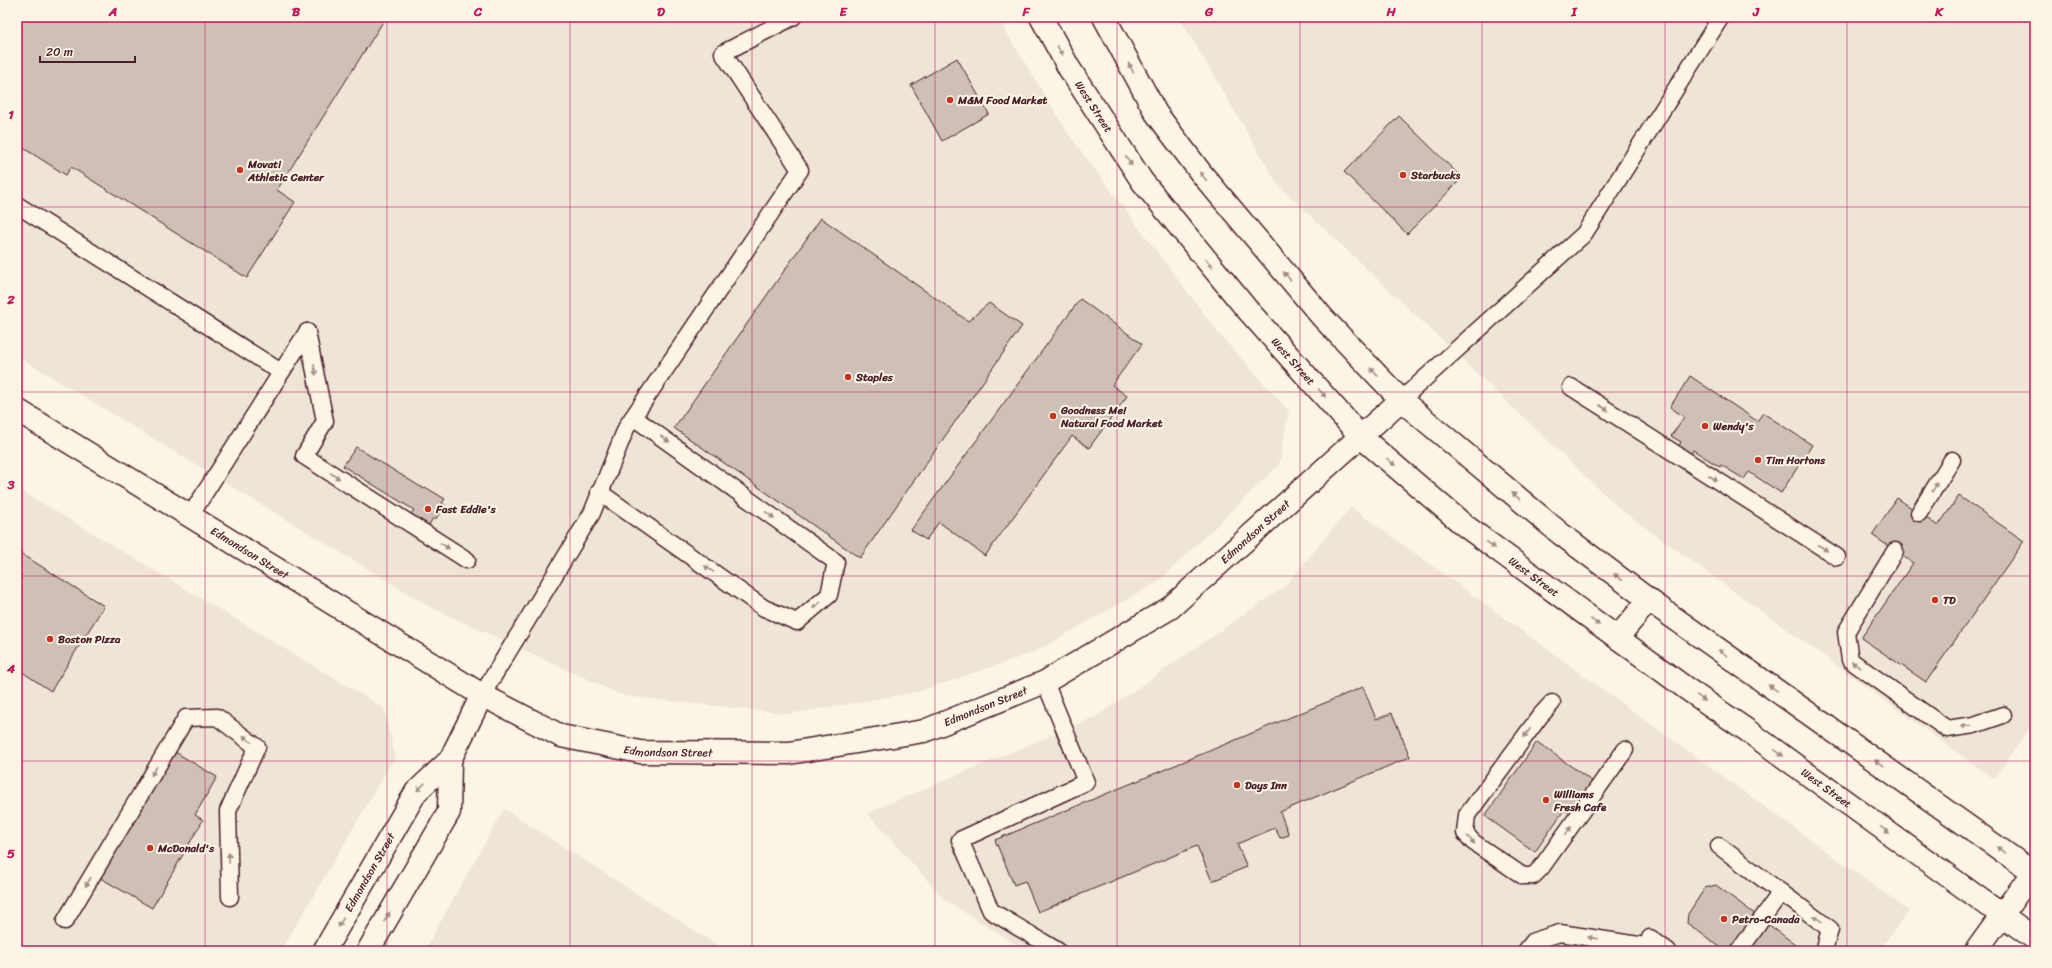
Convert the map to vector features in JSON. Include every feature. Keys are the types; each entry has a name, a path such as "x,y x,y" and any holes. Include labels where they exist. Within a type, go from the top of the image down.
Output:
{"main road":[{"name":"West Street","path":"1042,17 1069,68 1142,181 1245,307 1361,437 1464,525 1617,638 2035,939"},
{"path":"1104,17 1156,113 1201,173 1323,318 1401,400 1561,534 1649,600 2034,872 1976,951"},
{"name":"Edmondson Street","path":"17,410 482,695 561,736 640,752 789,753 924,731 1045,682 1170,608 1401,400"},
{"path":"1617,638 1649,600"},
{"name":"Edmondson Street","path":"324,951 416,792 450,760 482,695"},
{"name":"Edmondson Street","path":"368,951 449,812 450,760"}],"lane":[{"path":"482,695 592,513 599,492 627,426 800,170 723,53 793,17"},
{"path":"1401,400 1584,234 1721,17"},
{"path":"17,204 281,372"},
{"path":"190,516 307,332 325,422 304,456 467,560"},
{"path":"1571,388 1837,557"},
{"path":"599,492 764,608 797,622 829,595 836,562 633,417"},
{"path":"1919,513 1952,460"},
{"path":"1895,551 1846,632 1850,660 1947,729 1974,725 2003,715"},
{"path":"1045,682 1086,782 960,840 991,912 1058,951"},
{"path":"1552,703 1540,716 1467,814 1465,833 1472,842 1523,876 1533,876 1541,868 1625,750"},
{"path":"65,921 186,718 217,717 257,747 228,811 230,897"},
{"path":"1719,846 1830,929 1824,951"},
{"path":"1739,951 1781,892"},
{"path":"1526,951 1534,941 1560,933 1648,942 1668,951"}],"shaded area":[{"path":"17,17 997,17 1069,135 1220,335 1289,411 1279,465 1158,582 1035,652 918,692 789,714 624,696 432,608 17,356"},
{"path":"1179,17 2035,17 2035,721 1994,779 1621,510 1278,185"},
{"path":"17,488 384,708 395,757 281,951 17,951"},
{"path":"1351,507 1909,911 1878,951 1026,951 945,900 867,813 1097,716 1284,587"},
{"path":"504,809 727,951 424,951"}],"building":[{"path":"17,17 386,17 277,190 295,202 247,278 71,167 66,175 17,144 22,136 17,133"},
{"name":"M&M Food Market","path":"957,58 989,114 942,141 911,85"},
{"name":"Starbucks","path":"1399,116 1462,178 1407,234 1344,172"},
{"name":"Staples","path":"821,218 968,321 989,303 1022,326 860,558 674,428"},
{"name":"Goodness Me! Natural Food Market","path":"1080,299 1142,344 1112,385 1127,396 1089,448 1072,436 985,556 939,522 926,540 911,530"},
{"path":"1690,376 1757,421 1763,413 1812,445 1781,493 1749,472 1744,479 1721,465 1720,467 1693,450 1691,454 1679,446 1681,442 1671,436 1684,417 1670,407"},
{"path":"356,447 424,489 425,487 445,499 442,503 445,505 435,520 433,518 429,525 411,514 414,510 343,466"},
{"name":"TD","path":"1959,496 2024,541 1926,682 1861,638 1913,563 1872,535 1897,498 1938,526"},
{"name":"Boston Pizza","path":"17,551 104,606 51,691 22,672 17,677"},
{"name":"Days Inn","path":"1363,687 1376,719 1392,713 1410,757 1280,812 1289,835 1280,838 1275,828 1237,844 1247,867 1212,881 1197,846 1038,912 1025,881 1014,885 995,840"},
{"name":"Williams Fresh Cafe","path":"1537,742 1603,789 1580,821 1564,810 1535,852 1485,816"},
{"name":"McDonald's","path":"170,749 217,777 195,815 203,820 152,908 97,876"},
{"name":"Petro-Canada","path":"1716,885 1804,951 1717,951 1720,947 1687,923 1688,914 1705,888"}],"place":[{"name":"M&M Food Market","path":"950,100"},
{"name":"Movati Athletic Center","path":"240,170"},
{"name":"Starbucks","path":"1403,175"},
{"name":"Staples","path":"848,377"},
{"name":"Goodness Me! Natural Food Market","path":"1053,416"},
{"name":"Wendy's","path":"1705,426"},
{"name":"Tim Hortons","path":"1758,460"},
{"name":"Fast Eddie's","path":"428,509"},
{"name":"TD","path":"1935,600"},
{"name":"Boston Pizza","path":"50,639"},
{"name":"Days Inn","path":"1237,785"},
{"name":"Williams Fresh Cafe","path":"1546,800"},
{"name":"McDonald's","path":"150,848"},
{"name":"Petro-Canada","path":"1724,919"}]}
